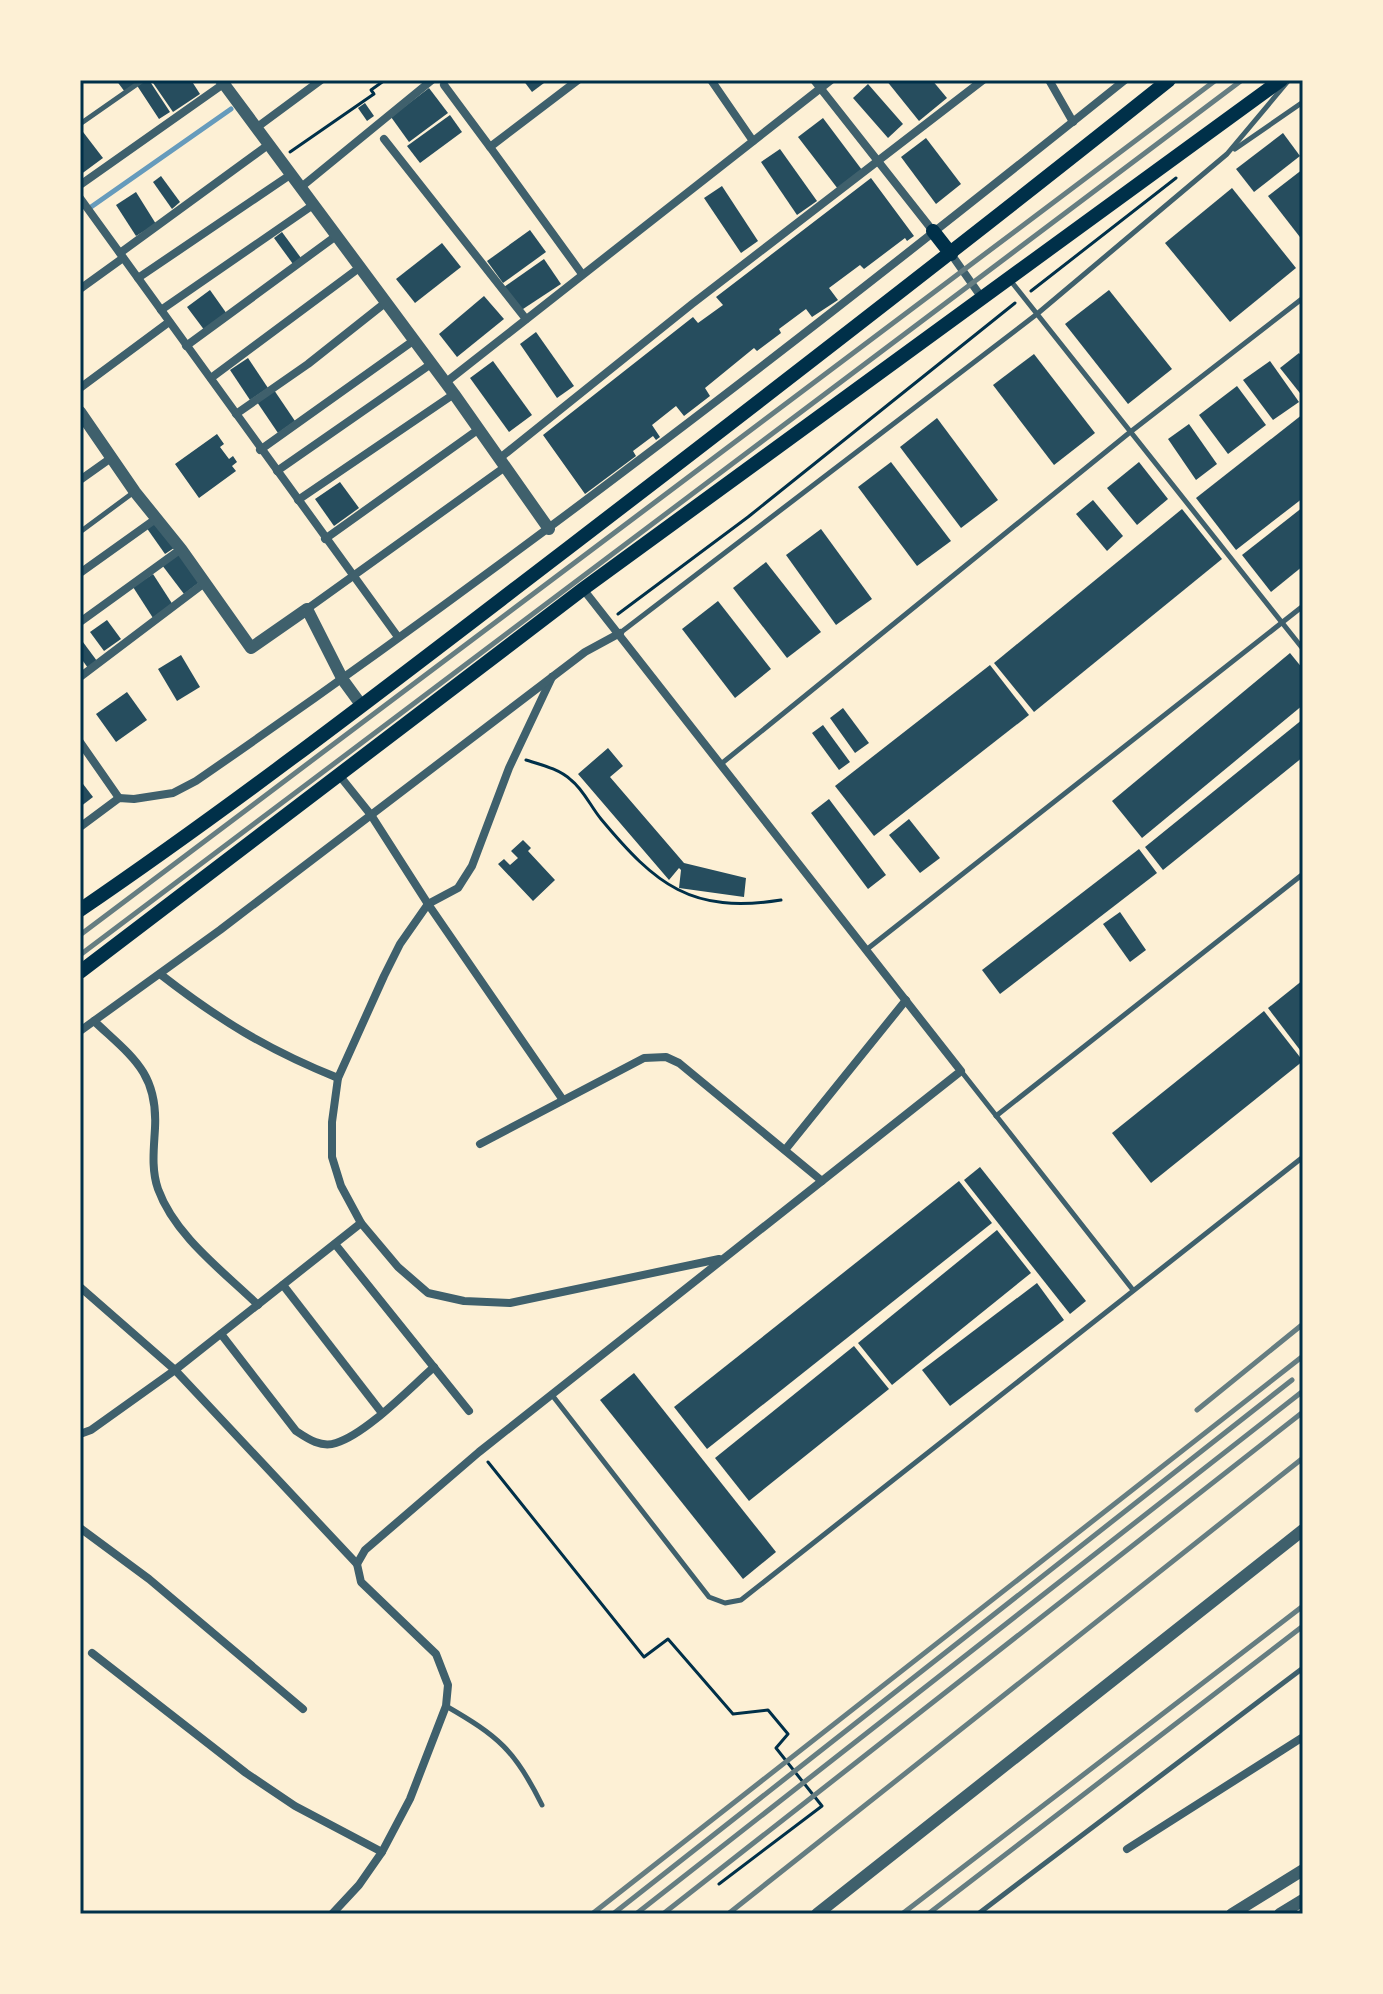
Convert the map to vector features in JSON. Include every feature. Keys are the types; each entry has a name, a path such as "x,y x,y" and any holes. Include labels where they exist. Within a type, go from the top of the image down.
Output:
{"main road":[{"path":"80,910 161,855 362,706 951,254 1169,80"},
{"path":"80,972 583,589 1281,80"},
{"path":"933,231 951,254"}],"street":[{"path":"256,128 321,80"},
{"path":"300,188 432,80"},
{"path":"490,147 578,80"},
{"path":"711,80 753,141"},
{"path":"814,80 933,231"},
{"path":"445,383 831,80"},
{"path":"82,418 251,648 353,577 502,462 588,386 983,80"},
{"path":"1049,80 1073,122"},
{"path":"80,827 119,798 173,793 196,781 343,680 549,529 1125,80"},
{"path":"80,185 225,81 268,145 454,394 549,529"},
{"path":"444,85 582,274"},
{"path":"384,139 526,319"},
{"path":"80,289 268,145"},
{"path":"138,278 290,175"},
{"path":"80,198 398,637"},
{"path":"161,310 313,205"},
{"path":"186,346 336,236"},
{"path":"951,254 982,298"},
{"path":"211,378 359,268"},
{"path":"236,414 308,364 385,303"},
{"path":"80,388 169,322"},
{"path":"260,450 413,341"},
{"path":"277,471 431,364"},
{"path":"298,500 454,394"},
{"path":"325,539 479,429"},
{"path":"80,480 111,458"},
{"path":"80,573 157,518"},
{"path":"80,622 181,549"},
{"path":"80,677 203,584"},
{"path":"357,1564 365,1550 479,1452 961,1071 583,589"},
{"path":"307,609 343,680 362,706"},
{"path":"80,1031 160,974 585,652 620,633"},
{"path":"552,677 515,756 472,866 458,888 428,904 400,944 338,1078 332,1122 332,1157 341,1186 361,1223 398,1267 428,1293 464,1301 510,1303 724,1258"},
{"path":"80,742 119,798"},
{"path":"339,775 371,815 428,904 563,1100"},
{"path":"160,974 208,1012 252,1039 287,1058 338,1078"},
{"path":"785,1150 906,1000"},
{"path":"94,1021 139,1063 152,1089 155,1123 152,1160 157,1186 167,1209 190,1239 258,1305"},
{"path":"480,1144 644,1058 666,1057 708,1085 822,1181"},
{"path":"80,1434 91,1430 175,1370 361,1223"},
{"path":"335,1244 469,1411"},
{"path":"283,1285 382,1413"},
{"path":"80,1287 175,1370 357,1564 361,1582 436,1654 448,1685 446,1706 410,1799 382,1852 359,1885 332,1914"},
{"path":"221,1334 296,1431 313,1443 334,1444 382,1413 434,1367"},
{"path":"80,1528 149,1579 303,1709"},
{"path":"817,1914 1303,1530"},
{"path":"92,1653 246,1773 295,1806 382,1852"},
{"path":"1127,1849 1303,1737"},
{"path":"1232,1914 1303,1870"},
{"path":"1280,1914 1303,1900"}],"lane":[{"path":"80,124 143,80"},
{"path":"1227,154 1289,80"},
{"path":"620,633 1037,314 1227,154 1303,102"},
{"path":"1008,278 1303,649"},
{"path":"721,764 1129,433 1303,298"},
{"path":"80,532 135,492"},
{"path":"866,950 1303,606"},
{"path":"996,1116 1303,874"},
{"path":"961,1071 1133,1290"},
{"path":"552,1395 709,1597 725,1603 741,1600 1303,1157"},
{"path":"978,1914 1303,1668"},
{"path":"446,1706 501,1742 525,1769 542,1805"}],"path":[{"path":"279,160 374,94 371,90 385,80"},
{"path":"609,621 748,517 1183,172"},
{"path":"515,756 554,769 573,781 614,835 664,884 681,892 731,904 781,900"},
{"path":"479,1452 644,1657 668,1639 733,1714 768,1710 788,1734 776,1748 822,1806 719,1884"}],"building":[{"path":"116,80 149,80 170,112 159,119 136,84 125,92"},
{"path":"151,80 191,80 200,94 173,112"},
{"path":"523,80 548,80 532,92"},
{"path":"886,80 932,80 947,98 919,121"},
{"path":"868,84 903,124 888,138 853,98"},
{"path":"429,88 448,113 409,142 391,117"},
{"path":"365,103 374,116 367,121 358,108"},
{"path":"450,115 462,132 420,163 407,146"},
{"path":"823,118 862,170 838,189 798,137"},
{"path":"80,128 103,158 80,175"},
{"path":"1283,133 1300,156 1254,192 1236,169"},
{"path":"926,138 961,184 936,204 901,157"},
{"path":"780,149 817,201 797,215 761,162"},
{"path":"1303,169 1303,241 1268,196"},
{"path":"161,176 180,202 172,209 153,182"},
{"path":"871,178 914,236 907,241 905,238 864,269 860,265 829,288 838,300 812,317 806,309 779,329 781,333 757,351 754,348 705,388 710,396 684,416 676,406 652,425 660,437 656,440 653,436 633,451 636,456 585,494 543,435 693,317 698,323 723,305 716,297"},
{"path":"722,186 758,241 741,253 704,198"},
{"path":"1232,188 1296,268 1230,322 1165,243"},
{"path":"136,192 156,224 136,236 116,205"},
{"path":"530,230 546,252 503,283 487,261"},
{"path":"282,232 301,258 293,264 274,238"},
{"path":"442,243 461,267 415,303 396,279"},
{"path":"544,259 561,284 520,311 504,287"},
{"path":"210,290 227,314 205,331 187,307"},
{"path":"1109,290 1172,369 1128,404 1065,324"},
{"path":"484,296 504,319 457,357 439,334"},
{"path":"536,332 574,386 557,398 520,344"},
{"path":"1299,353 1303,358 1303,397 1280,368"},
{"path":"1034,354 1095,433 1054,465 993,385"},
{"path":"248,358 268,388 250,400 230,370"},
{"path":"493,361 532,415 509,432 470,378"},
{"path":"1270,361 1299,402 1273,420 1243,380"},
{"path":"1237,386 1266,425 1228,454 1199,415"},
{"path":"274,390 295,421 278,433 257,402"},
{"path":"1303,414 1303,498 1236,550 1196,498"},
{"path":"937,418 998,500 961,528 900,447"},
{"path":"1189,424 1217,464 1196,480 1168,439"},
{"path":"217,434 224,444 220,447 229,459 233,456 237,462 232,466 236,471 199,498 175,464"},
{"path":"891,462 951,541 917,566 858,487"},
{"path":"1139,462 1168,499 1137,525 1107,488"},
{"path":"340,482 359,508 334,526 315,499"},
{"path":"1093,500 1123,536 1107,551 1076,514"},
{"path":"1303,507 1303,566 1271,592 1242,555"},
{"path":"1182,509 1222,559 1034,712 994,663"},
{"path":"155,521 174,548 165,554 146,527"},
{"path":"821,529 872,599 836,625 786,555"},
{"path":"179,552 201,581 184,594 162,565"},
{"path":"766,562 821,632 787,658 733,588"},
{"path":"153,574 173,605 153,618 133,587"},
{"path":"718,601 771,669 735,698 682,629"},
{"path":"107,620 121,639 104,651 90,632"},
{"path":"80,638 97,661 88,668 80,657"},
{"path":"1290,653 1303,669 1303,705 1142,838 1112,801"},
{"path":"181,655 200,687 177,701 158,669"},
{"path":"990,665 1029,715 874,836 835,786"},
{"path":"127,692 147,720 116,742 96,714"},
{"path":"843,708 869,743 855,753 830,718"},
{"path":"1303,719 1303,757 1163,870 1145,847"},
{"path":"823,725 850,762 839,770 812,733"},
{"path":"608,748 623,766 610,777 684,863 746,878 744,897 679,888 679,868 669,880 578,774"},
{"path":"80,780 93,797 80,807"},
{"path":"829,799 886,875 868,889 811,813"},
{"path":"909,819 940,858 920,873 889,835"},
{"path":"523,840 531,848 528,851 555,880 533,901 498,864 504,859 510,865 518,858 511,851"},
{"path":"1139,849 1157,873 1000,994 982,970"},
{"path":"1120,912 1146,950 1130,962 1103,924"},
{"path":"1303,980 1303,1054 1268,1008"},
{"path":"1264,1011 1303,1061 1151,1183 1112,1133"},
{"path":"980,1167 1086,1301 1070,1314 964,1180"},
{"path":"959,1181 992,1223 707,1449 674,1407"},
{"path":"997,1230 1031,1273 892,1385 858,1343"},
{"path":"1037,1283 1064,1320 950,1406 922,1370"},
{"path":"854,1346 889,1389 749,1501 715,1458"},
{"path":"634,1373 776,1552 743,1579 600,1400"}],"waterway":[{"path":"91,207 231,109"}],"railway":[{"path":"80,935 1216,80"},
{"path":"80,955 1242,80"},
{"path":"1197,1410 1303,1324"},
{"path":"592,1914 1303,1356"},
{"path":"613,1914 1292,1380"},
{"path":"636,1914 1303,1391"},
{"path":"663,1914 1303,1412"},
{"path":"728,1914 1303,1458"},
{"path":"902,1914 1303,1606"},
{"path":"928,1914 1303,1626"}]}
